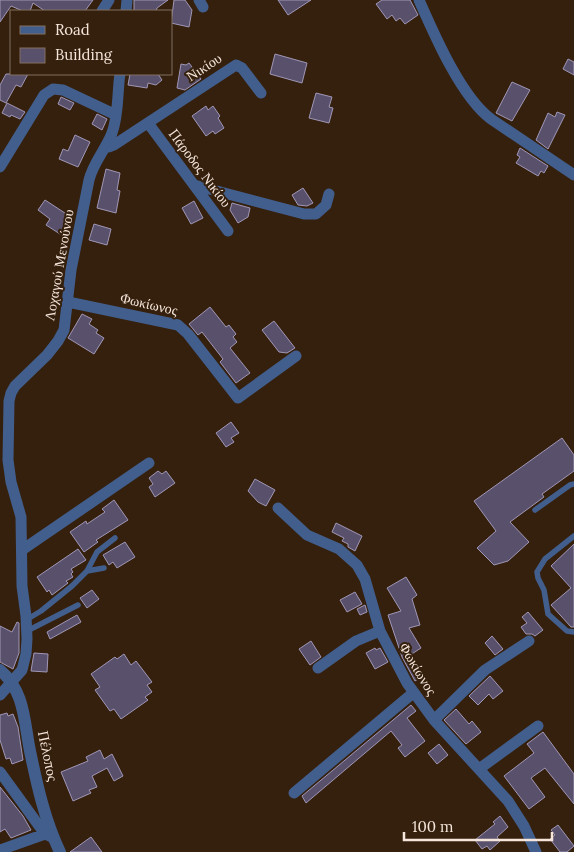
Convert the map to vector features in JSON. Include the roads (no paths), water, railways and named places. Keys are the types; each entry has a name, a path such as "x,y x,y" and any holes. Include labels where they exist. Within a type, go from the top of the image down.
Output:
{"street":[{"path":"419,0 445,56 480,110 574,175"},
{"name":"Νικίου","path":"106,145 111,146 236,65 242,68 260,94"},
{"name":"Λοχαγού Μενούνου","path":"0,695 20,674 24,664 27,625 22,586 20,510 11,482 8,460 8,401 13,389 47,355 58,341 65,327 71,270 89,180 112,133 116,115 120,75"},
{"path":"0,167 40,101 51,90 57,88 63,90 116,115"},
{"name":"Πάροδος Νικίου","path":"148,123 228,231"},
{"path":"194,185 304,214 316,214 326,206 329,194"},
{"name":"Φωκίωνος","path":"68,302 178,325 188,334 238,398 296,356"},
{"path":"22,550 148,463"},
{"name":"Φωκίωνος","path":"278,508 307,535 339,549 357,564 366,583 380,631 395,663 413,693 434,720 513,808 536,852"},
{"path":"318,668 356,641 380,631"},
{"path":"434,720 485,670 529,641"},
{"name":"Πέλοπος","path":"0,670 12,683 22,706 50,836 60,852"},
{"path":"294,793 413,693"},
{"path":"479,768 538,726"},
{"path":"0,772 50,836 0,850"}],"lane":[{"path":"535,510 574,484"},
{"path":"574,536 545,560 537,572 544,590 548,614 567,631 574,632"},
{"path":"27,625 87,571 97,552 115,538"},
{"path":"87,571 104,568"},
{"path":"27,625 78,605"}]}
